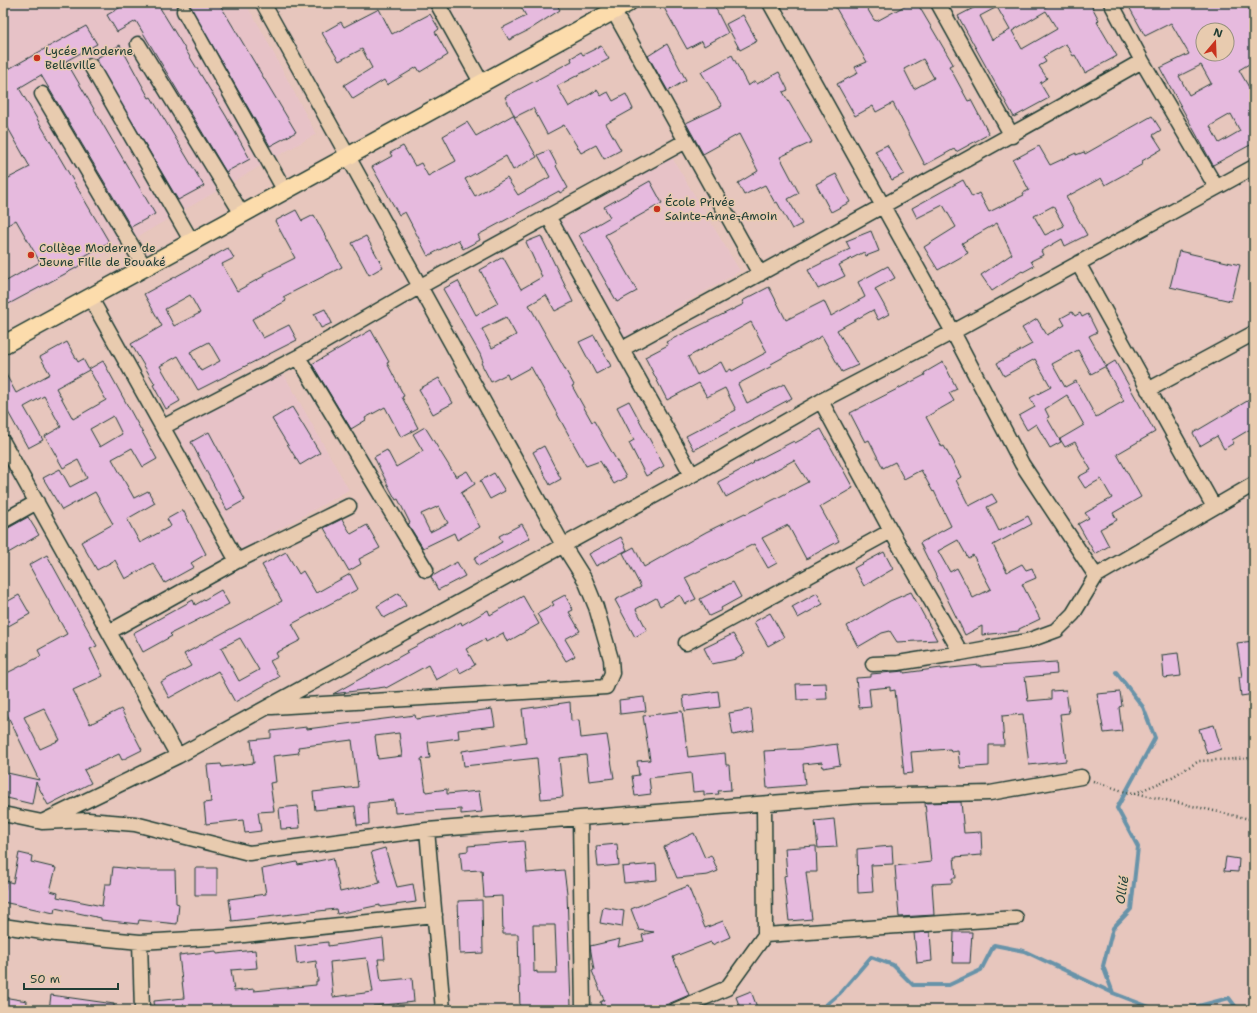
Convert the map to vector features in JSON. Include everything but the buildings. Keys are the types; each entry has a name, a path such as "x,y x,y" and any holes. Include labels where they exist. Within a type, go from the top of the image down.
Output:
{"main road":[{"path":"3,345 482,84 617,6"}],"street":[{"path":"263,3 563,545 586,580 596,607 612,672 606,687 268,707"},
{"path":"437,3 482,84"},
{"path":"770,3 953,332 1022,464 1096,576"},
{"path":"1111,3 1142,61 1216,187"},
{"path":"940,4 1012,136"},
{"path":"617,6 686,141 760,274"},
{"path":"184,11 285,191"},
{"path":"138,44 242,214"},
{"path":"622,349 883,206 954,165 1012,136 1142,61"},
{"path":"92,66 192,242"},
{"path":"42,94 145,268"},
{"path":"163,427 298,357 419,287 686,141"},
{"path":"42,822 178,756 692,475 821,401 953,332 1254,167"},
{"path":"548,216 692,475"},
{"path":"1078,263 1214,507"},
{"path":"90,297 237,561"},
{"path":"1148,390 1254,333"},
{"path":"298,357 426,570"},
{"path":"821,401 891,531 961,653"},
{"path":"3,442 178,756"},
{"path":"873,664 898,663 1027,641 1057,630 1073,614 1096,576 1254,484"},
{"path":"3,521 36,502"},
{"path":"109,632 237,561 349,506"},
{"path":"686,643 891,531"},
{"path":"3,814 42,822 88,820 135,824 249,853 427,830 859,796 990,793 1081,777"},
{"path":"676,1010 727,988 765,935 764,804"},
{"path":"580,818 583,1010"},
{"path":"427,830 442,1010"},
{"path":"3,926 56,934 140,942 226,937 435,915"},
{"path":"765,935 1016,918"},
{"path":"140,942 142,1010"}],"path":[{"path":"1134,793 1167,780 1199,761 1254,758"},
{"path":"1081,777 1126,792 1254,820"}],"shaded area":[{"path":"3,3 245,3 261,29 316,134 125,244 3,310"},
{"path":"671,156 740,271 624,338 559,222"},
{"path":"281,369 349,490 242,550 174,428"}],"waterway":[{"name":"Ollié","path":"1116,672 1143,707 1155,738 1117,808 1138,847 1131,909 1113,928 1103,966 1113,993 1152,1008 1187,1009 1229,998 1238,1010"},
{"path":"820,1010 840,993 871,957 893,965 913,985 949,985 981,970 994,945 1024,951 1113,993"}],"place":[{"name":"Lycée Moderne Belleville","path":"37,58"},
{"name":"École Privée Sainte-Anne-Amoin","path":"657,209"},
{"name":"Collège Moderne de Jeune Fille de Bouaké","path":"31,255"}]}
